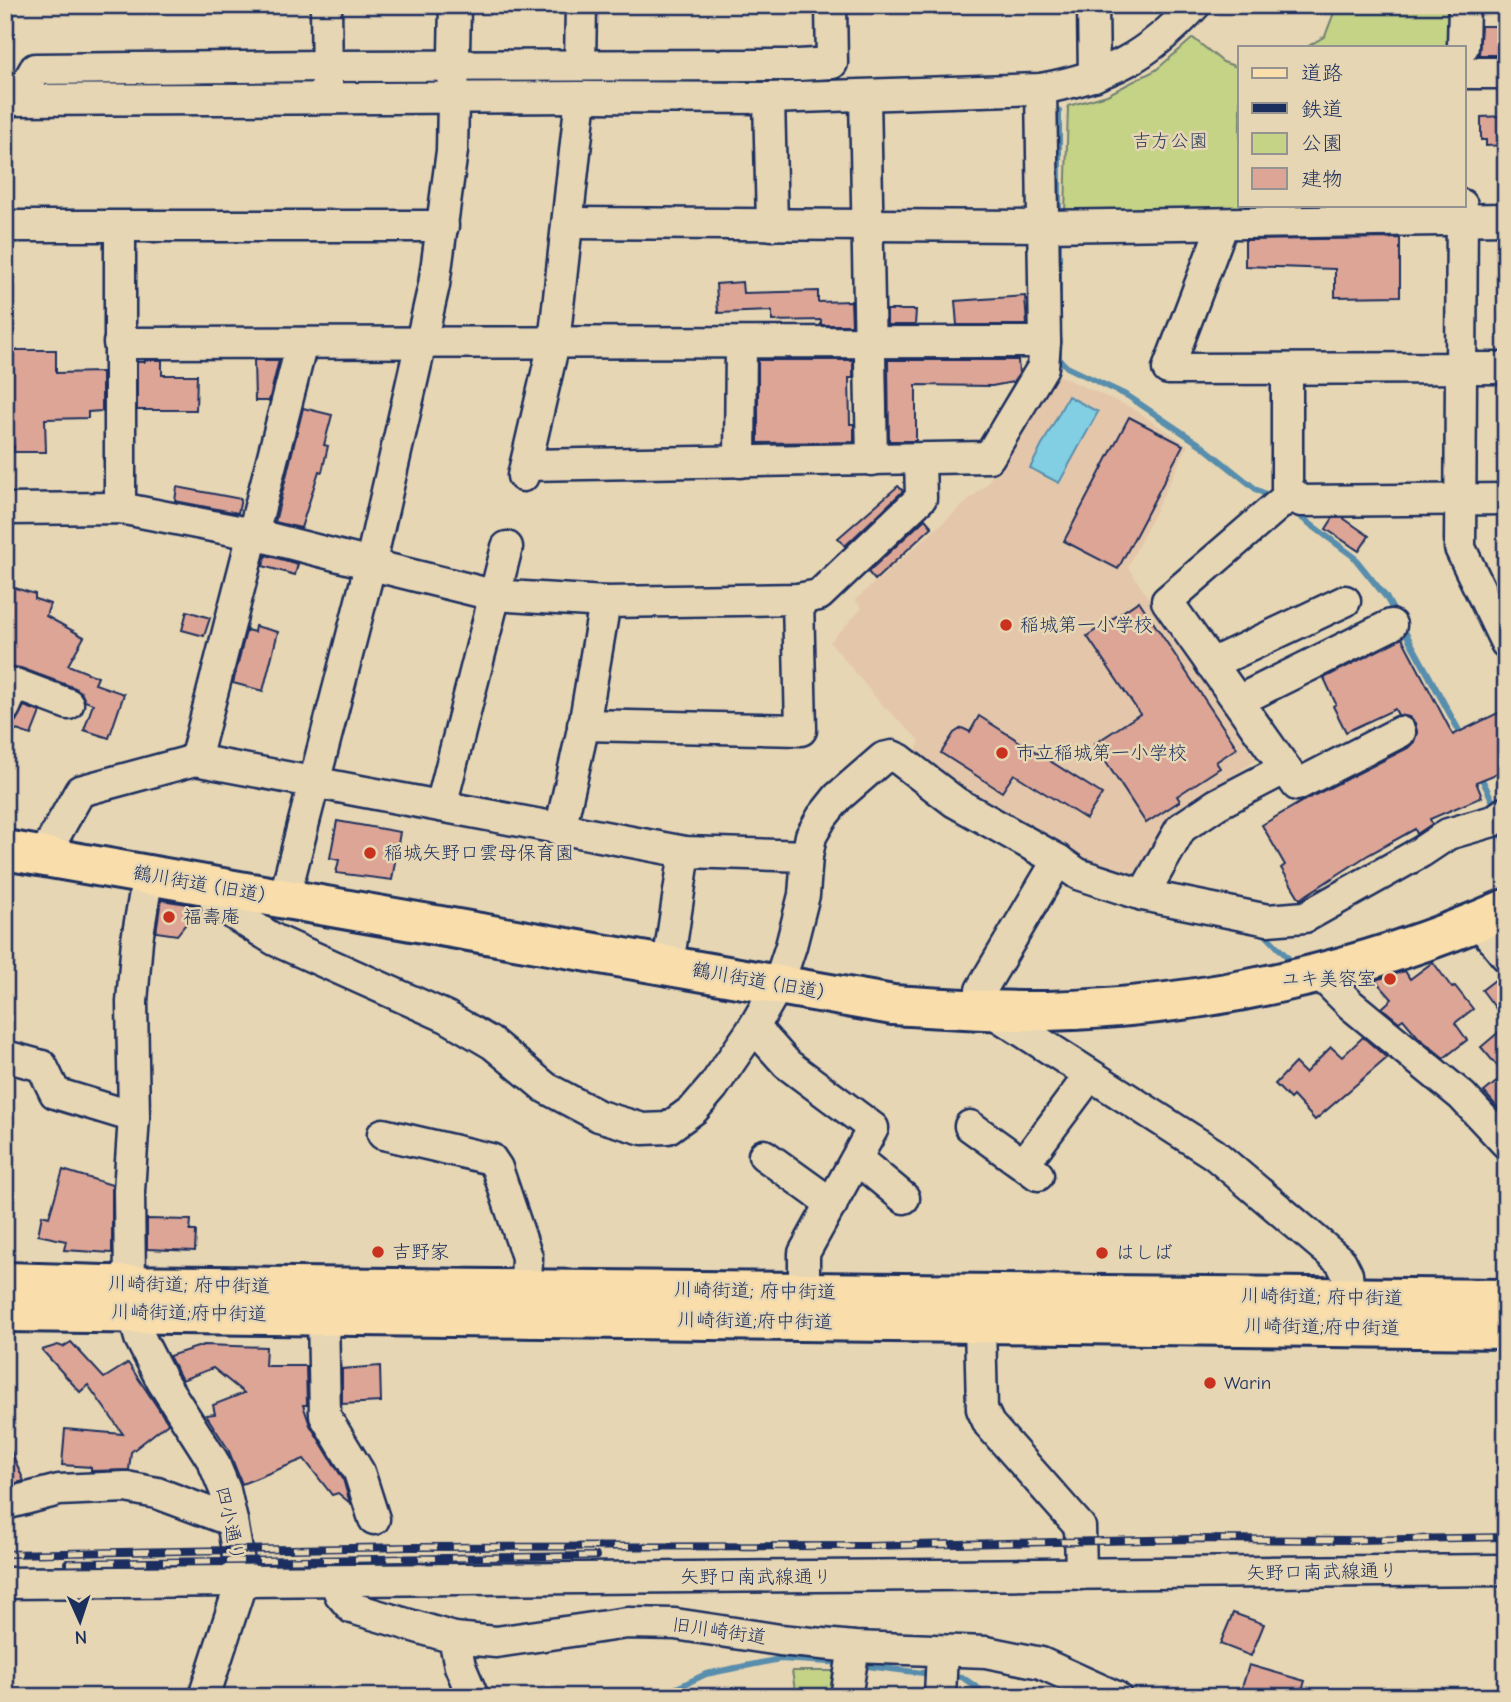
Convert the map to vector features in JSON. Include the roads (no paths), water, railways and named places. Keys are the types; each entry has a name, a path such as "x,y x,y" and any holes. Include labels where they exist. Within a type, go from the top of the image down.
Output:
{"main road":[{"name":"鶴川街道 (旧道)","path":"5,850 893,1005 985,1011 1049,1011 1133,1005 1232,991 1320,974 1394,953 1492,915"},
{"name":"川崎街道; 府中街道","path":"5,1282 131,1298 526,1288 804,1292 1350,1312 1506,1299"},
{"name":"川崎街道;府中街道","path":"5,1312 131,1298 323,1315 980,1324 1350,1312 1506,1329"}],"street":[{"path":"326,5 327,98"},
{"path":"284,899 370,566 422,343 443,226 452,151 455,5"},
{"path":"580,65 581,5"},
{"path":"12,99 35,69 832,63 831,5"},
{"path":"1093,5 1094,76"},
{"path":"12,99 769,99 1041,89 1082,81 1131,60 1166,35 1195,5"},
{"path":"1463,46 1464,5"},
{"path":"798,65 799,97"},
{"path":"542,97 543,66"},
{"path":"1466,73 1506,73"},
{"path":"581,97 554,343 525,471 740,462 989,457 1043,367 1045,342 1041,89"},
{"path":"865,96 872,460"},
{"path":"769,99 772,225"},
{"path":"569,223 1223,225 1462,212 1506,219"},
{"path":"1462,212 1460,548 1499,614 1506,643"},
{"path":"1223,225 1168,369 1506,368"},
{"path":"5,226 443,226"},
{"path":"120,228 120,508"},
{"path":"119,343 1045,342"},
{"path":"195,760 302,343"},
{"path":"740,462 741,343"},
{"path":"1287,369 1287,488 1283,500 1167,601 1297,785 1400,732"},
{"path":"384,568 493,595 605,602 798,599 819,595 921,498 920,459"},
{"path":"1283,500 1506,499"},
{"path":"5,509 120,508 253,534 355,560"},
{"path":"441,806 507,547"},
{"path":"583,725 801,730 798,599"},
{"path":"1211,664 1345,601"},
{"path":"560,830 583,725 605,602"},
{"path":"1238,701 1391,625"},
{"path":"5,707 15,684 68,704"},
{"path":"208,886 216,904 275,940 447,1017 493,1044 546,1088 599,1116 643,1129 668,1129 694,1109 713,1087 754,1027 778,985 804,895 811,836 838,797 883,758 892,756 900,759 955,802 1078,874 1143,895 1268,920 1305,917 1448,834 1493,821 1506,812"},
{"path":"43,857 80,791 195,760 685,852 807,856"},
{"path":"1143,895 1181,828 1217,804 1284,769"},
{"path":"668,965 685,852"},
{"path":"1058,860 981,990 985,1011 1214,1154 1341,1262 1347,1274 1350,1312"},
{"name":"四小通り","path":"148,874 137,940 132,1002 134,1117 129,1191 131,1298 141,1338 162,1381 213,1461 225,1490 242,1580 204,1697"},
{"path":"1492,915 1506,956"},
{"path":"1320,974 1351,1005 1502,1132"},
{"path":"754,1027 787,1064 873,1128 804,1253 804,1292"},
{"path":"5,1056 42,1066 55,1093 134,1117"},
{"path":"970,1126 1031,1170 1090,1075"},
{"path":"383,1134 491,1159 498,1168 527,1257 526,1288"},
{"path":"764,1155 832,1204"},
{"path":"858,1159 904,1198"},
{"path":"323,1315 325,1416 359,1472 374,1519"},
{"path":"980,1324 982,1409 989,1424 1080,1527 1081,1574"},
{"path":"5,1504 60,1490 126,1487 157,1493 232,1521"},
{"name":"矢野口南武線通り","path":"5,1583 1506,1570"},
{"name":"旧川崎街道","path":"334,1581 340,1594 352,1608 454,1639 496,1642 627,1623 663,1624 780,1640 850,1673 942,1651 986,1652 1041,1663 1116,1697"},
{"path":"454,1639 460,1666 474,1697"},
{"path":"940,1692 942,1651"}],"water":[{"path":"1068,396 1098,412 1059,483 1030,468"}],"waterway":[{"path":"1059,111 1059,217"},
{"path":"1059,239 1059,315"},
{"path":"1059,340 1059,359 1067,367 1128,396 1201,445 1257,490 1274,498"},
{"path":"1294,512 1353,556 1386,597 1463,738"},
{"path":"1479,773 1495,806"},
{"path":"1499,829 1506,847"},
{"path":"1259,928 1294,964"},
{"path":"658,1697 706,1674 780,1659 845,1663"},
{"path":"859,1665 931,1674"},
{"path":"949,1676 962,1677 990,1697"}],"railway":[{"path":"5,1554 411,1547 866,1546 1195,1539 1506,1537"},
{"path":"67,1563 596,1556"}],"place":[{"name":"稲城第一小学校","path":"1006,625"},
{"name":"市立稲城第一小学校","path":"1002,753"},
{"name":"稲城矢野口雲母保育園","path":"370,853"},
{"name":"福壽庵","path":"169,917"},
{"name":"ユキ美容室","path":"1390,979"},
{"name":"吉野家","path":"378,1252"},
{"name":"はしば","path":"1102,1253"},
{"name":"Warin","path":"1210,1383"}],"park label":[{"name":"吉方公園","path":"1170,141"}]}
